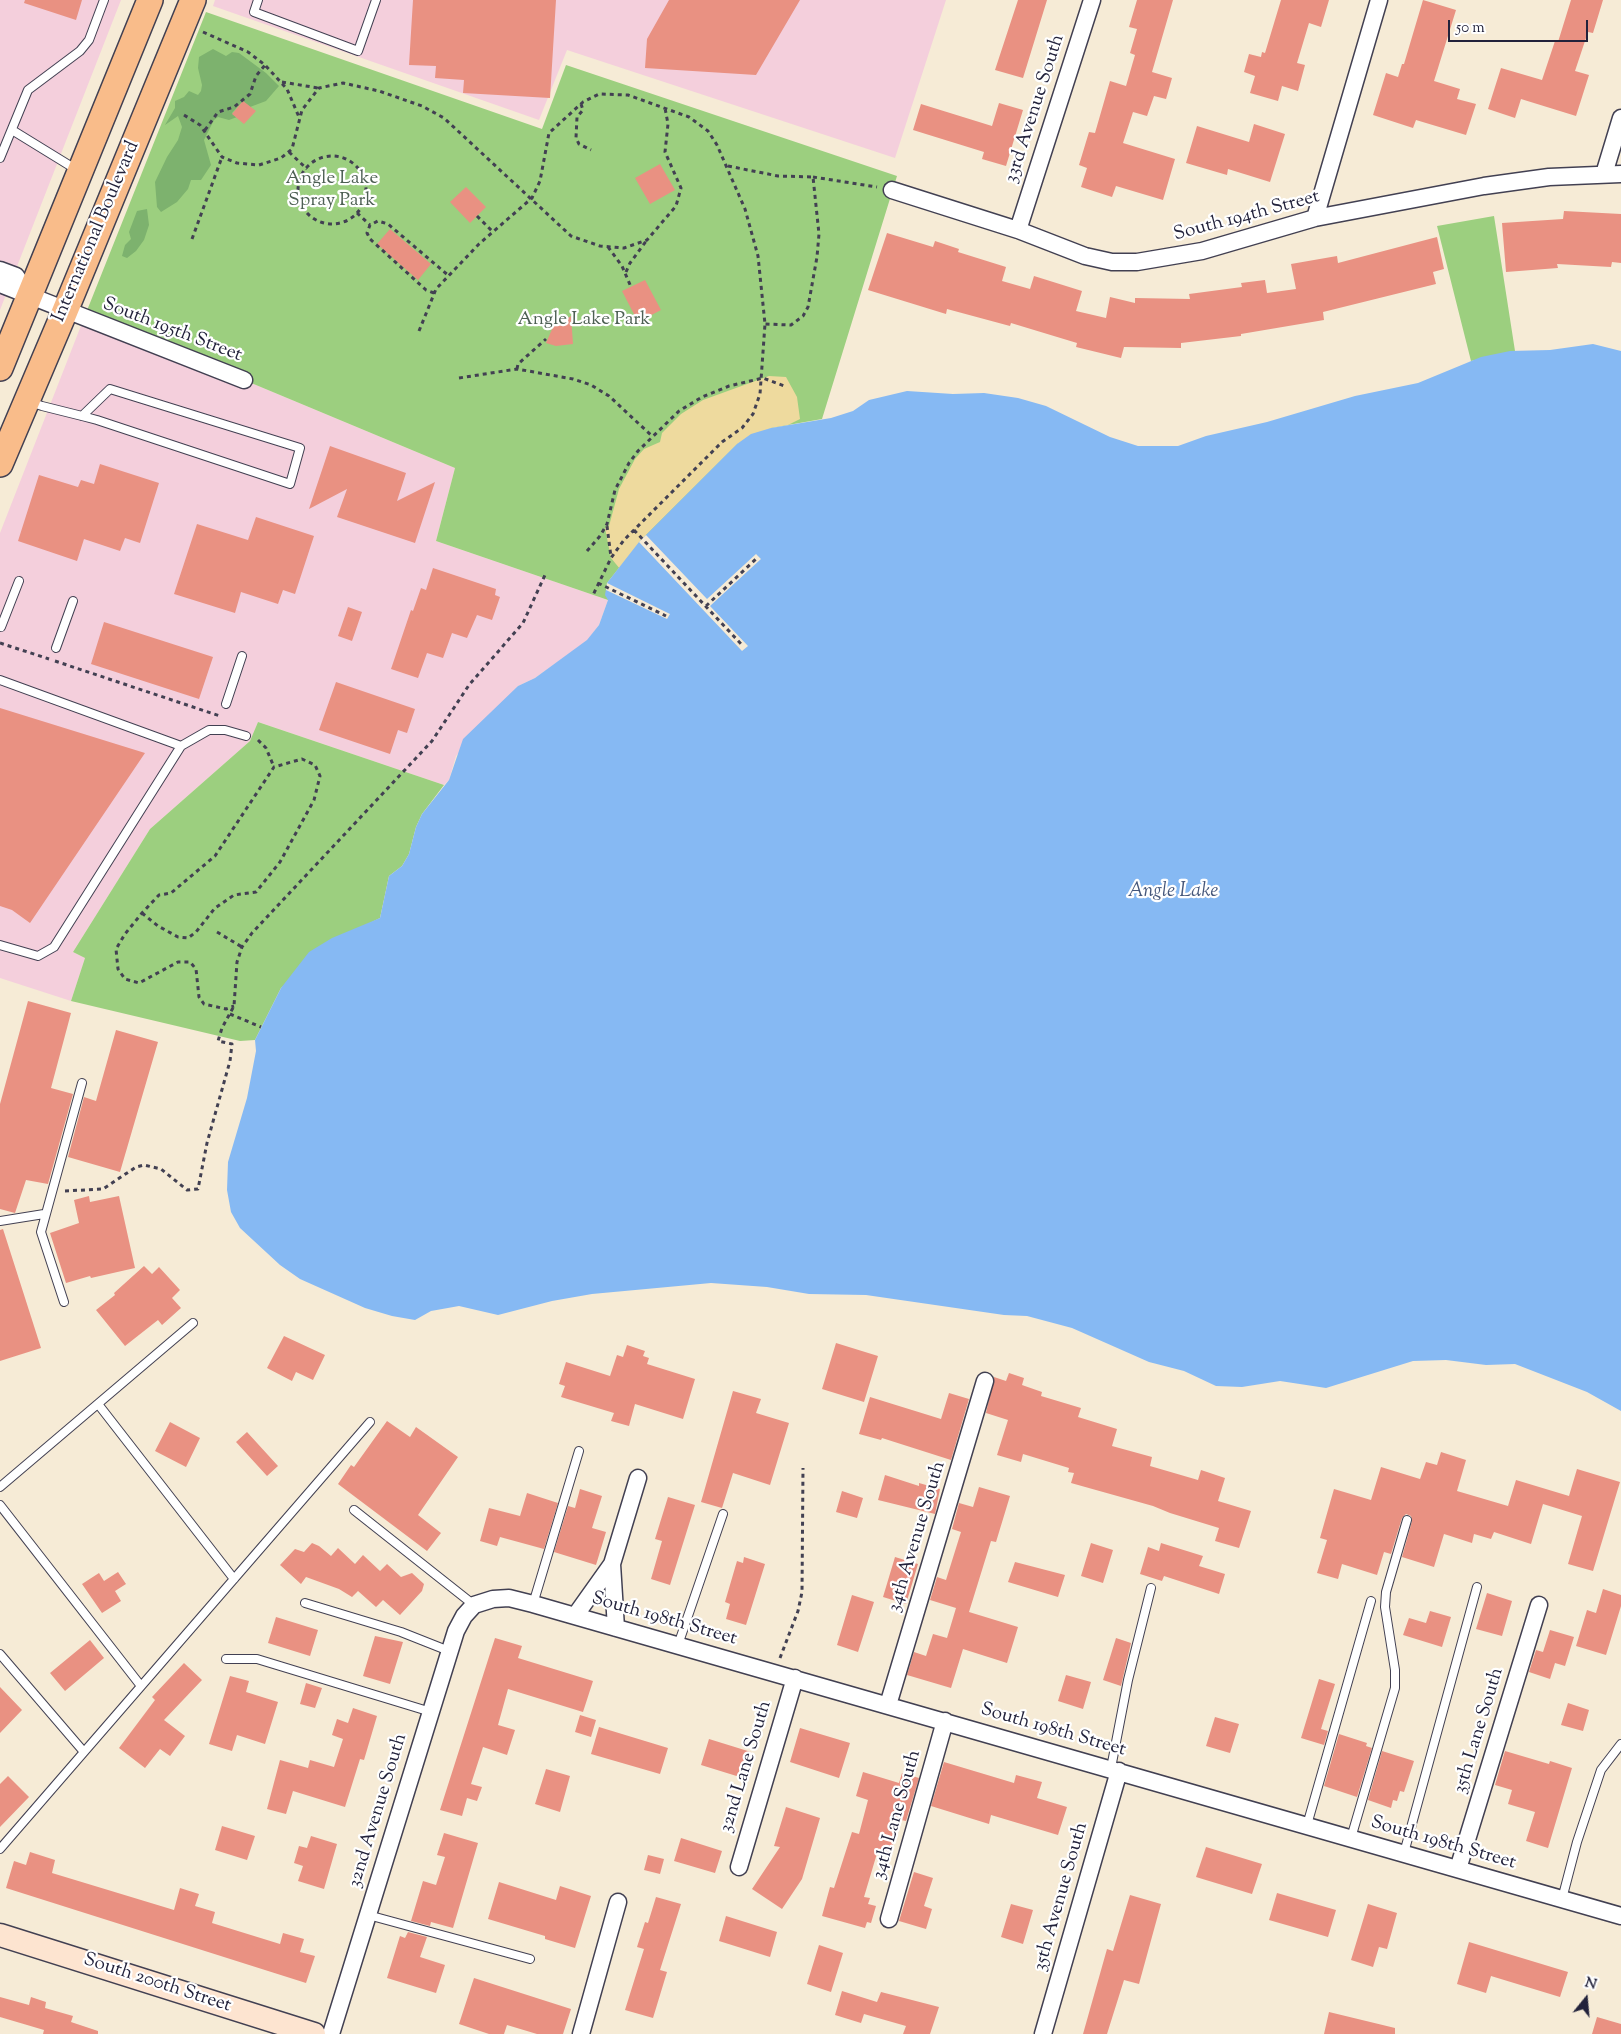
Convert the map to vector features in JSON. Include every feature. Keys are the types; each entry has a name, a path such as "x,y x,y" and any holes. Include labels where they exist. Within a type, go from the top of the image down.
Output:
{"main road":[{"name":"International Boulevard","path":"0,368 150,0"},
{"name":"International Boulevard","path":"0,464 193,0"},
{"name":"South 200th Street","path":"0,1935 314,2034"}],"street":[{"name":"33rd Avenue South","path":"1018,230 1092,0"},
{"path":"1315,218 1379,0"},
{"path":"1604,174 1621,118"},
{"name":"South 194th Street","path":"892,190 1018,230 1085,256 1112,262 1137,262 1202,251 1315,218 1484,186 1549,177 1621,174"},
{"path":"1,274 16,276 30,297"},
{"name":"South 195th Street","path":"30,297 244,380"},
{"name":"34th Avenue South","path":"888,1705 985,1381"},
{"path":"575,1616 612,1564 638,1478"},
{"path":"612,1564 616,1628"},
{"name":"South 198th Street","path":"474,1605 484,1600 509,1598 533,1604 1621,1916"},
{"name":"32nd Avenue South","path":"331,2034 449,1651 464,1616 474,1605"},
{"name":"35th Lane South","path":"1458,1869 1539,1605"},
{"name":"32nd Lane South","path":"739,1867 794,1678"},
{"name":"34th Lane South","path":"888,1919 945,1721"},
{"name":"35th Avenue South","path":"1043,2034 1115,1770"},
{"path":"581,2034 618,1902"}],"lane":[{"path":"0,158 28,90 80,51 88,40 104,0"},
{"path":"258,0 254,12 358,51 376,0"},
{"path":"12,130 80,172"},
{"path":"26,401 82,416 290,484 300,448 110,389 82,416"},
{"path":"1,627 18,581"},
{"path":"56,648 73,601"},
{"path":"226,704 242,656"},
{"path":"0,680 181,746"},
{"path":"0,945 38,956 54,947 181,746 202,734 216,729 246,736"},
{"path":"64,1302 41,1232 44,1214 52,1192 82,1084"},
{"path":"0,1221 44,1214"},
{"path":"0,1487 194,1323"},
{"path":"98,1404 234,1579"},
{"path":"0,1849 370,1422"},
{"path":"533,1604 579,1451"},
{"path":"0,1505 141,1686"},
{"path":"354,1510 474,1605"},
{"path":"678,1645 722,1514"},
{"path":"1351,1838 1395,1688 1395,1670 1385,1607 1386,1592 1407,1520"},
{"path":"1404,1853 1477,1587"},
{"path":"1115,1770 1128,1680 1151,1588"},
{"path":"1307,1825 1371,1600"},
{"path":"305,1603 401,1632 449,1651"},
{"path":"0,1654 84,1752"},
{"path":"226,1659 257,1659 430,1712"},
{"path":"1562,1899 1577,1842 1601,1770 1621,1744"},
{"path":"368,1915 530,1958"}],"path":[{"path":"183,24 234,45 265,65 282,82 299,118"},
{"path":"204,130 218,112 234,107 250,94 256,76 265,65"},
{"path":"282,82 318,88 343,83 356,84 433,111 457,128 571,236 586,243 624,248 647,240"},
{"path":"184,115 204,130 222,157 237,163 260,165 281,158 289,152 295,143 299,118 306,103 318,88"},
{"path":"420,331 434,293 493,232 532,198 540,182 549,133 580,104 599,94 628,95 688,117 708,131 728,166 752,231 758,256 765,324 763,378 753,414 742,428 722,442 634,530 611,557 593,595"},
{"path":"580,104 583,110 577,116 576,138 579,144 591,150"},
{"path":"626,273 630,262 676,206 682,188 665,152 668,124 665,108"},
{"path":"289,152 306,169"},
{"path":"192,240 222,157"},
{"path":"328,157 339,157 349,161 358,168 364,178 366,189 365,200 357,213 342,223 331,224 320,222 310,216 303,208 299,197 299,186 306,169 317,160 328,157"},
{"path":"728,166 778,176 813,176 892,190"},
{"path":"765,324 792,325 798,321 808,307 818,257 819,234 813,176"},
{"path":"357,213 370,226"},
{"path":"477,216 493,232"},
{"path":"434,293 426,290 370,240 367,233 370,226 378,221 388,224 449,276"},
{"path":"608,247 626,273 631,287"},
{"path":"517,369 518,364 546,340"},
{"path":"459,378 517,369 556,374 591,385 609,396 652,436"},
{"path":"611,557 607,524 610,506 621,478 638,451 652,436 679,412 702,397 729,386 763,378 787,388"},
{"path":"587,551 600,536 607,524"},
{"path":"634,530 743,646"},
{"path":"706,606 757,558"},
{"path":"52,1192 103,1189 127,1172 144,1165 161,1169 187,1190 198,1189 207,1143 230,1061 232,1044 218,1041 222,1028 234,1006 237,962 242,947 252,933 432,741 469,684 523,623 545,575"},
{"path":"598,583 666,616"},
{"path":"0,643 223,717"},
{"path":"257,734 258,742 266,748 274,767"},
{"path":"142,913 171,933 188,938 196,932 215,908 234,896 256,892 280,862 314,800 320,776 315,765 302,759 274,767 215,856 171,894 159,895 142,913 125,934 116,949 118,969 124,979 139,983 178,962 190,962 196,969 199,997 204,1004 226,1009 234,1006"},
{"path":"218,932 242,947"},
{"path":"230,1014 261,1027"},
{"path":"774,1672 798,1611 802,1592 803,1468"}],"shaded area":[{"path":"0,0 121,0 0,310"},
{"path":"215,0 946,0 895,158 567,50 539,120 213,6"},
{"path":"84,318 244,380 455,468 436,541 608,600 599,625 587,641 535,678 518,686 456,756 449,780 444,785 258,722 250,741 150,829 73,952 85,958 71,1001 0,978 0,533"}],"green space":[{"name":"Angle Lake Park","path":"206,12 542,129 566,65 897,176 822,419 771,428 751,434 737,444 639,543 607,583 608,600 436,541 455,468 244,380 84,318"},
{"path":"213,49 226,56 232,52 239,53 266,73 279,86 266,101 250,107 243,101 232,113 237,117 229,120 218,117 214,120 204,140 211,165 201,180 191,180 188,189 177,202 161,212 157,207 155,182 178,140 182,127 178,116 165,125 175,108 175,101 184,97 189,91 198,95 201,91 202,85 198,68 199,57"},
{"path":"147,209 149,225 144,240 136,251 127,258 122,256 125,245 131,239 129,232 137,211"},
{"path":"1494,216 1515,351 1471,361 1437,226"},
{"path":"258,722 444,785 422,814 416,827 409,854 402,866 389,876 380,918 358,929 281,988 255,1040 240,1041 71,1001 85,958 73,952 150,829 250,741"}],"sand":[{"path":"769,376 786,377 797,397 800,419 788,425 771,428 737,444 646,535 620,569 611,558 605,528 609,526 619,489 635,459 644,449 660,442 662,433 681,414 703,400"}],"water":[{"name":"Angle Lake","path":"1593,344 1621,351 1621,1411 1587,1392 1515,1364 1486,1365 1446,1360 1413,1361 1326,1388 1280,1381 1242,1387 1216,1386 1184,1371 1149,1362 1072,1328 1027,1316 1004,1315 866,1295 809,1294 767,1287 711,1283 592,1294 552,1301 498,1315 459,1306 431,1311 415,1320 365,1308 300,1279 280,1265 240,1228 231,1212 227,1190 228,1162 247,1098 256,1051 255,1040 281,988 309,952 332,938 380,918 389,876 402,866 409,854 416,827 422,814 449,780 463,739 518,686 535,678 587,640 599,625 608,600 605,595 607,583 639,542 737,444 751,434 771,428 831,418 853,411 869,400 907,391 953,394 984,393 1018,398 1046,406 1110,437 1138,446 1178,446 1206,436 1267,422 1355,396 1418,383 1481,357 1510,351 1550,350"}],"pier":[{"path":"646,535 707,599 756,554 761,559 710,606 748,646 742,651 639,542"},
{"path":"607,583 670,614 667,619 606,590"}],"building":[{"path":"25,0 82,0 76,20 24,3"},
{"path":"413,0 556,0 550,98 463,93 464,80 435,78 436,66 409,65"},
{"path":"669,0 800,0 756,75 645,68 647,39"},
{"path":"1018,0 1047,0 1023,78 995,70"},
{"path":"1137,0 1173,0 1152,72 1172,78 1166,99 1154,96 1147,116 1133,112 1123,143 1175,159 1163,200 1116,186 1112,197 1081,187 1087,168 1079,165 1089,132 1095,133 1110,81 1126,86 1135,55 1130,53 1137,29 1129,27"},
{"path":"1281,0 1329,0 1321,27 1309,23 1297,63 1305,65 1298,91 1282,86 1278,101 1250,93 1255,76 1244,72 1249,54 1261,57 1262,52 1265,53"},
{"path":"1423,0 1456,10 1434,81 1460,89 1457,99 1476,104 1466,135 1416,120 1413,128 1373,115 1386,73 1398,77 1402,64 1404,64"},
{"path":"1571,0 1603,0 1593,33 1588,32 1575,71 1589,75 1576,116 1521,99 1515,118 1488,109 1501,68 1542,80 1555,41 1558,42"},
{"path":"243,101 256,111 244,124 232,114"},
{"path":"999,103 1023,110 1006,166 982,159 984,152 913,130 921,104 992,126"},
{"path":"1254,124 1285,134 1270,182 1228,169 1227,175 1186,163 1197,126 1249,142"},
{"path":"660,164 675,190 650,204 635,178"},
{"path":"466,187 486,207 470,223 450,202"},
{"path":"1564,211 1621,214 1621,263 1612,262 1611,267 1557,264 1558,268 1506,272 1502,223 1563,219"},
{"path":"390,229 431,264 418,280 377,244"},
{"path":"887,233 933,247 935,241 959,249 958,252 1006,267 1002,281 1030,289 1034,276 1082,291 1076,311 1106,318 1110,297 1135,303 1135,298 1190,299 1189,294 1242,287 1241,283 1265,280 1267,293 1296,289 1291,264 1337,256 1338,263 1437,237 1444,269 1433,272 1436,284 1323,312 1324,320 1241,334 1241,336 1181,343 1181,348 1124,347 1121,358 1076,347 1077,343 1011,323 1010,326 947,309 946,314 868,290"},
{"path":"645,280 661,310 638,322 622,291"},
{"path":"571,316 573,344 556,346 546,343 553,327"},
{"path":"330,446 406,473 397,501 435,482 415,543 337,517 347,489 309,509"},
{"path":"100,464 159,483 140,543 125,538 120,551 84,539 77,561 18,541 39,475 78,487 81,480 94,484"},
{"path":"256,517 314,536 295,594 283,590 278,604 241,592 235,613 174,594 197,524 248,540"},
{"path":"433,568 496,589 495,595 500,597 492,620 477,615 467,638 452,633 443,658 427,653 418,678 391,669 411,610 413,611 421,588 426,590"},
{"path":"348,607 362,612 352,641 338,636"},
{"path":"104,622 213,657 199,699 91,664"},
{"path":"336,682 415,709 407,733 398,730 390,754 319,730"},
{"path":"0,708 145,753 30,923 12,910 0,906"},
{"path":"28,1001 71,1013 51,1088 73,1094 48,1184 26,1180 15,1213 0,1209 0,1104"},
{"path":"116,1030 158,1042 120,1172 68,1157 84,1097 96,1101"},
{"path":"89,1196 90,1202 119,1196 135,1268 91,1278 90,1276 66,1283 50,1233 79,1223 74,1200"},
{"path":"3,1229 41,1348 0,1361 0,1230"},
{"path":"144,1266 152,1274 159,1267 180,1290 172,1298 181,1308 162,1325 158,1320 125,1346 96,1310 115,1295 114,1293"},
{"path":"284,1336 325,1355 313,1380 296,1372 292,1381 267,1368"},
{"path":"836,1343 878,1356 864,1402 822,1389"},
{"path":"627,1345 645,1351 643,1356 649,1358 647,1364 695,1379 683,1419 635,1404 629,1426 611,1421 614,1413 561,1397 565,1386 559,1384 566,1362 610,1376 617,1355 623,1357"},
{"path":"1009,1373 1024,1378 1022,1385 1042,1392 1041,1396 1081,1408 1078,1417 1117,1429 1112,1446 1152,1457 1150,1466 1198,1480 1201,1470 1225,1478 1218,1501 1251,1511 1239,1548 1215,1541 1219,1528 1153,1506 1071,1483 1074,1473 1068,1472 1069,1468 1023,1454 1021,1462 997,1455 1008,1420 986,1413 994,1377 1006,1381"},
{"path":"733,1391 761,1399 756,1413 789,1423 770,1485 733,1473 722,1508 701,1502"},
{"path":"949,1393 969,1399 951,1460 882,1438 881,1440 859,1434 870,1397 941,1419"},
{"path":"387,1421 410,1437 416,1427 458,1457 418,1515 441,1533 427,1551 338,1484 351,1465 354,1467"},
{"path":"170,1422 200,1438 186,1467 155,1451"},
{"path":"247,1432 278,1466 267,1476 236,1442"},
{"path":"1441,1452 1466,1460 1457,1491 1508,1506 1516,1480 1569,1496 1577,1469 1620,1482 1593,1571 1568,1564 1582,1516 1543,1504 1531,1544 1494,1532 1491,1539 1474,1534 1472,1543 1444,1534 1434,1567 1402,1557 1412,1521 1411,1516 1406,1514 1402,1518 1391,1554 1384,1552 1377,1575 1342,1564 1338,1579 1317,1573 1327,1540 1320,1538 1334,1489 1371,1500 1381,1467 1420,1479 1426,1462 1437,1465"},
{"path":"885,1475 919,1486 919,1483 940,1489 935,1514 878,1500"},
{"path":"979,1487 1010,1496 996,1542 991,1541 969,1612 1018,1627 1007,1663 963,1649 951,1688 907,1675 914,1652 926,1656 933,1634 947,1638 956,1608 930,1600 937,1577 946,1580 961,1532 952,1529 959,1503 973,1507"},
{"path":"580,1489 602,1496 592,1528 606,1532 596,1565 554,1552 568,1506 575,1508"},
{"path":"842,1491 863,1498 857,1518 836,1512"},
{"path":"527,1493 558,1503 544,1549 500,1537 497,1546 480,1541 489,1508 520,1516"},
{"path":"668,1497 695,1505 670,1585 651,1579 662,1541 655,1539"},
{"path":"312,1543 331,1556 338,1548 355,1564 363,1555 380,1571 387,1564 401,1577 412,1573 424,1584 422,1591 400,1615 383,1600 376,1607 358,1591 352,1597 339,1589 306,1577 301,1584 280,1565 295,1549 304,1552"},
{"path":"1091,1543 1113,1550 1103,1583 1081,1576"},
{"path":"1161,1543 1203,1556 1199,1566 1225,1574 1219,1594 1164,1576 1162,1581 1140,1574 1148,1547 1159,1551"},
{"path":"744,1557 765,1564 746,1625 726,1619 730,1604 725,1602 737,1561 743,1563"},
{"path":"895,1557 918,1564 906,1604 883,1597"},
{"path":"1015,1562 1065,1575 1058,1597 1008,1582"},
{"path":"118,1572 126,1584 115,1591 121,1601 102,1613 82,1584 99,1573 104,1581"},
{"path":"1603,1589 1621,1595 1621,1606 1606,1655 1576,1646 1587,1610 1596,1613"},
{"path":"1487,1593 1512,1601 1502,1636 1476,1629"},
{"path":"852,1595 874,1602 858,1652 837,1645"},
{"path":"1430,1611 1451,1617 1442,1647 1403,1635 1409,1618 1426,1623"},
{"path":"276,1617 318,1630 310,1656 268,1643"},
{"path":"1550,1630 1574,1637 1565,1666 1555,1663 1550,1679 1529,1672 1536,1650 1543,1652"},
{"path":"375,1636 403,1642 390,1684 363,1676"},
{"path":"495,1638 522,1646 518,1658 593,1681 583,1712 508,1689 498,1725 515,1730 507,1755 483,1747 471,1784 482,1787 477,1801 467,1798 462,1816 440,1810"},
{"path":"1116,1638 1131,1643 1121,1686 1103,1680"},
{"path":"90,1640 104,1658 65,1691 50,1673"},
{"path":"184,1663 202,1680 164,1720 185,1736 170,1756 160,1749 145,1768 119,1748 155,1700 152,1697"},
{"path":"1066,1675 1091,1682 1083,1709 1058,1701"},
{"path":"230,1676 249,1681 246,1692 278,1702 265,1744 237,1735 232,1751 209,1744"},
{"path":"1319,1679 1335,1684 1321,1729 1328,1731 1324,1745 1301,1738"},
{"path":"306,1683 322,1688 315,1708 300,1704"},
{"path":"0,1687 22,1710 0,1733"},
{"path":"1568,1703 1589,1710 1583,1731 1561,1725"},
{"path":"353,1708 377,1716 364,1760 360,1759 345,1807 293,1791 286,1814 267,1809 280,1760 308,1768 310,1760 334,1767 343,1739 332,1735 337,1719 348,1723"},
{"path":"580,1715 596,1720 591,1737 575,1732"},
{"path":"1215,1717 1239,1724 1230,1753 1206,1746"},
{"path":"599,1727 668,1748 660,1774 591,1754"},
{"path":"800,1728 850,1743 839,1778 790,1762"},
{"path":"1339,1734 1367,1743 1366,1746 1372,1748 1357,1797 1324,1786"},
{"path":"709,1739 751,1752 743,1778 701,1765"},
{"path":"1382,1751 1414,1761 1404,1792 1400,1791 1397,1801 1393,1800 1391,1808 1368,1800"},
{"path":"1505,1751 1549,1764 1550,1761 1572,1768 1548,1848 1526,1841 1535,1812 1508,1804 1512,1790 1495,1785"},
{"path":"944,1762 1014,1783 1016,1775 1042,1782 1037,1798 1067,1807 1058,1835 991,1815 989,1824 931,1806"},
{"path":"546,1769 570,1776 560,1812 535,1804"},
{"path":"863,1772 899,1783 902,1773 919,1778 906,1821 901,1820 890,1854 878,1850 864,1897 870,1898 868,1904 876,1906 871,1923 867,1922 865,1928 822,1916 830,1887 834,1888 852,1832 859,1834 868,1800 856,1796"},
{"path":"8,1776 29,1797 0,1827 0,1784"},
{"path":"786,1807 820,1818 802,1879 782,1909 752,1889 780,1847 774,1846"},
{"path":"222,1826 255,1836 247,1860 215,1850"},
{"path":"444,1833 478,1843 453,1928 431,1922 430,1926 411,1921 423,1881 436,1885 445,1857 437,1855"},
{"path":"311,1836 337,1844 324,1889 298,1881 303,1866 294,1863 299,1846 307,1848"},
{"path":"681,1838 722,1851 715,1873 674,1861"},
{"path":"1206,1847 1262,1864 1252,1894 1196,1877"},
{"path":"30,1852 55,1860 52,1873 174,1910 180,1888 199,1894 195,1906 215,1912 212,1923 280,1944 283,1933 304,1939 300,1952 315,1956 306,1983 6,1888 14,1861 26,1865"},
{"path":"648,1855 664,1859 660,1874 644,1870"},
{"path":"914,1872 933,1878 924,1906 932,1909 926,1929 899,1921"},
{"path":"499,1882 556,1900 560,1886 591,1896 575,1948 545,1939 545,1936 488,1919"},
{"path":"1277,1893 1336,1910 1328,1937 1269,1920"},
{"path":"1130,1895 1161,1904 1139,1984 1124,1980 1107,2034 1083,2034 1107,1949 1113,1951"},
{"path":"656,1897 681,1904 660,1970 667,1972 653,2018 625,2010 644,1949 637,1947 645,1922 648,1923"},
{"path":"1011,1904 1033,1910 1023,1944 1001,1937"},
{"path":"1368,1904 1397,1913 1387,1949 1379,1947 1373,1967 1351,1960"},
{"path":"726,1916 777,1932 770,1957 719,1941"},
{"path":"408,1932 427,1937 420,1957 445,1965 436,1993 387,1978 400,1936 405,1938"},
{"path":"1469,1942 1568,1972 1560,1997 1491,1976 1486,1993 1457,1984"},
{"path":"819,1945 843,1953 831,1992 807,1984"},
{"path":"474,1978 571,2009 563,2034 537,2034 507,2025 504,2034 489,2034 459,2024"},
{"path":"842,1991 877,2002 881,1992 939,2007 930,2034 903,2034 906,2026 864,2014 861,2023 835,2015"},
{"path":"0,1997 29,2005 31,1997 46,2002 45,2008 73,2016 71,2022 98,2031 98,2034 43,2034 44,2030 0,2017"},
{"path":"1329,2012 1395,2028 1395,2034 1324,2034"},
{"path":"1597,2017 1621,2024 1621,2034 1592,2034"}],"park label":[{"name":"Angle Lake Spray Park","path":"332,191"}]}
